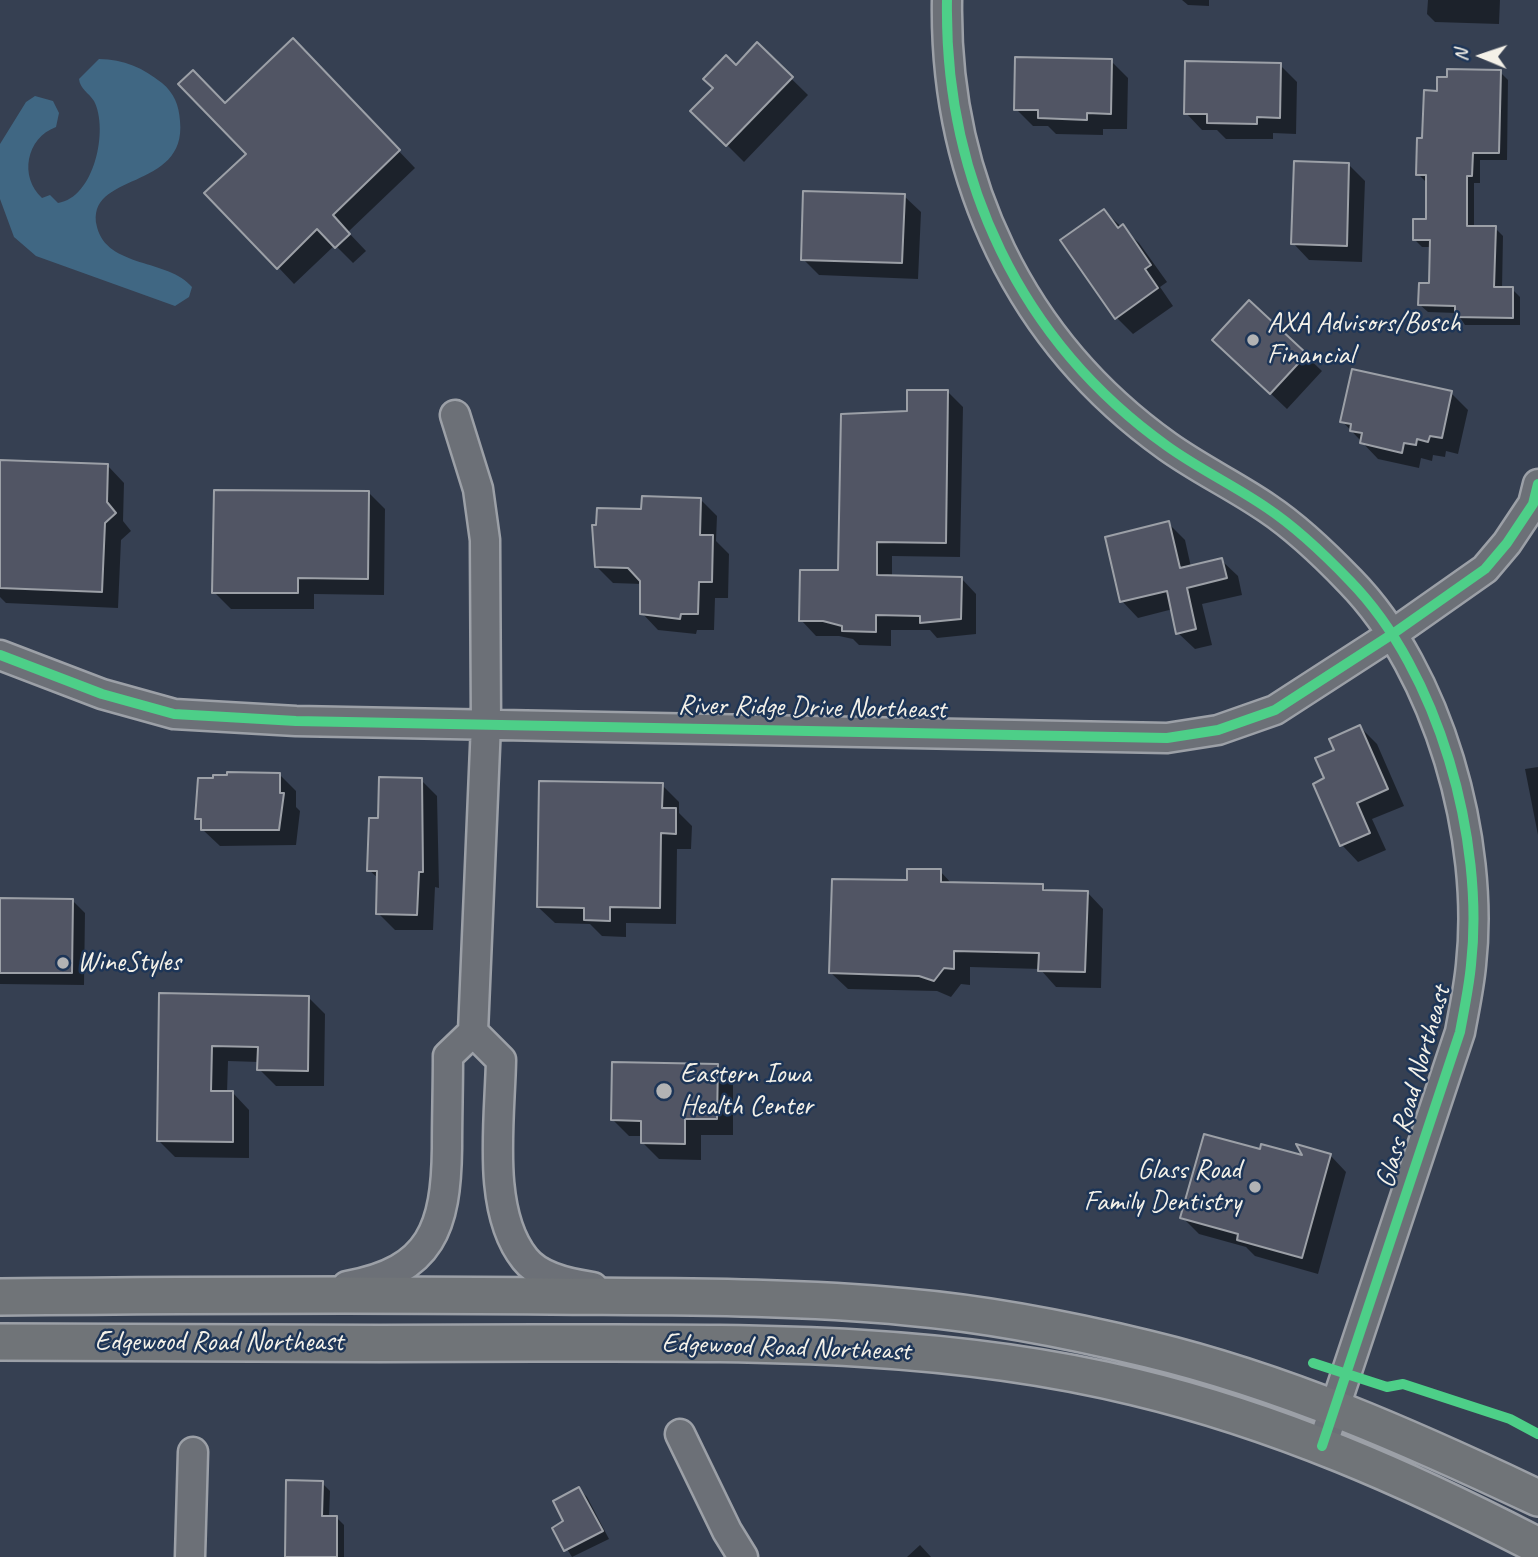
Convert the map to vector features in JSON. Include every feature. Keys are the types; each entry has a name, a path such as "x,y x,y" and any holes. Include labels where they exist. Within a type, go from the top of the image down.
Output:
{"main road":[{"name":"Edgewood Road Northeast","path":"0,1297 305,1294 656,1297 910,1307 1033,1325 1148,1349 1337,1407 1538,1498"},
{"name":"Edgewood Road Northeast","path":"0,1342 746,1343 888,1349 1033,1367 1134,1386 1227,1413 1322,1446 1430,1490 1538,1546"}],"street":[{"name":"Glass Road Northeast","path":"947,0 948,67 955,119 972,184 1005,264 1042,322 1074,361 1117,404 1166,445 1268,508 1352,583 1394,633 1422,690 1445,749 1462,810 1472,889 1472,964 1460,1032 1322,1446"},
{"path":"305,1294 378,1281 414,1260 437,1229 446,1194 448,1056 473,1032 486,724 485,540 478,489 455,415"},
{"name":"River Ridge Drive Northeast","path":"0,655 102,694 174,714 296,721 1167,738 1218,730 1275,710 1394,633 1486,569 1533,504 1538,484"},
{"path":"473,1032 501,1060 500,1188 506,1227 526,1261 564,1283 656,1297"},
{"path":"680,1434 743,1557"},
{"path":"190,1557 193,1452"}],"water":[{"path":"99,59 133,65 148,73 166,87 177,105 180,121 178,144 168,160 105,197 97,209 97,227 103,240 113,250 182,278 192,287 189,297 175,306 36,256 14,237 0,199 0,144 26,102 35,96 53,101 59,113 56,127 46,132 32,149 28,169 30,180 42,198 50,195 58,203 81,189 95,161 100,128 94,101 79,79"}],"building":[{"path":"293,38 400,150 333,215 350,234 335,248 317,229 277,269 204,193 246,154 178,84 193,70 225,103"},
{"path":"757,42 793,77 726,146 690,111 713,88 703,79 726,55 736,65"},
{"path":"1015,57 1112,59 1111,114 1087,113 1087,120 1038,118 1038,110 1014,110"},
{"path":"1185,61 1281,63 1280,118 1257,117 1257,124 1207,123 1207,114 1184,114"},
{"path":"1447,69 1501,70 1499,153 1473,153 1472,176 1467,176 1467,226 1496,226 1494,287 1513,287 1513,318 1455,317 1455,306 1418,305 1419,283 1429,283 1430,240 1413,240 1413,219 1426,219 1426,175 1416,175 1417,138 1422,138 1424,90 1437,91 1437,77 1447,77"},
{"path":"1294,161 1349,163 1347,246 1291,244"},
{"path":"803,191 905,194 902,263 801,260"},
{"path":"1104,209 1118,228 1123,224 1151,265 1145,269 1158,288 1115,319 1060,240"},
{"path":"1249,300 1307,354 1270,394 1212,340"},
{"path":"1352,369 1452,391 1442,438 1430,436 1428,442 1417,439 1416,445 1404,443 1402,453 1360,443 1362,433 1350,431 1351,424 1340,422"},
{"path":"907,390 948,390 946,543 877,542 877,575 962,577 961,619 920,623 920,616 876,615 876,632 842,631 842,626 823,621 799,621 800,570 838,570 841,414 907,411"},
{"path":"0,460 108,464 107,502 116,513 105,523 102,592 0,588"},
{"path":"214,490 369,491 368,579 298,578 298,593 212,593"},
{"path":"642,496 701,498 700,535 713,535 712,582 699,582 698,614 681,614 680,619 640,614 640,581 628,568 595,567 592,525 596,525 597,508 641,509"},
{"path":"1169,521 1180,568 1222,558 1227,578 1187,588 1196,629 1176,634 1167,591 1120,602 1105,537"},
{"path":"1360,725 1388,789 1357,803 1370,833 1340,846 1313,784 1324,778 1315,758 1334,750 1329,739"},
{"path":"227,772 280,773 280,793 284,793 279,830 201,830 201,819 195,819 198,778 213,778 213,775 227,775"},
{"path":"379,777 422,778 423,872 419,872 417,915 376,914 377,871 367,871 369,818 378,818"},
{"path":"539,781 663,783 662,808 676,808 676,834 661,833 660,908 610,907 610,921 584,920 584,908 537,907"},
{"path":"907,869 941,869 941,882 1043,884 1043,890 1088,891 1085,972 1038,971 1039,953 954,951 954,969 944,968 934,981 919,976 829,973 832,879 907,880"},
{"path":"0,898 73,899 72,973 0,973"},
{"path":"159,993 309,996 308,1071 257,1070 258,1047 212,1046 211,1091 233,1091 233,1142 157,1141"},
{"name":"Eastern Iowa Health Center","path":"612,1062 718,1064 717,1119 685,1119 685,1144 641,1143 641,1121 611,1120"},
{"name":"Glass Road Family Dentistry","path":"1204,1134 1260,1149 1261,1144 1302,1155 1296,1144 1331,1154 1302,1258 1237,1240 1238,1234 1180,1218"},
{"path":"286,1480 323,1481 322,1516 337,1516 337,1557 285,1557"},
{"path":"579,1487 603,1531 564,1551 552,1528 563,1521 553,1501"}],"cycle path":[{"path":"947,0 950,66 959,130 977,192 1001,251 1032,306 1070,357 1115,404 1167,446 1278,516 1310,542 1350,581 1381,618 1408,662 1431,710 1449,760 1471,865 1471,965 1465,1007 1460,1032 1322,1446"},
{"path":"0,655 102,694 174,714 296,721 1167,738 1218,730 1275,710 1394,633 1485,569 1507,543 1533,504 1538,484"},
{"path":"1313,1363 1387,1387 1403,1384 1510,1419 1538,1434"}],"place":[{"name":"AXA Advisors/Bosch Financial","path":"1253,340"},
{"name":"WineStyles","path":"63,963"},
{"name":"Eastern Iowa Health Center","path":"664,1091"},
{"name":"Glass Road Family Dentistry","path":"1255,1187"}]}
